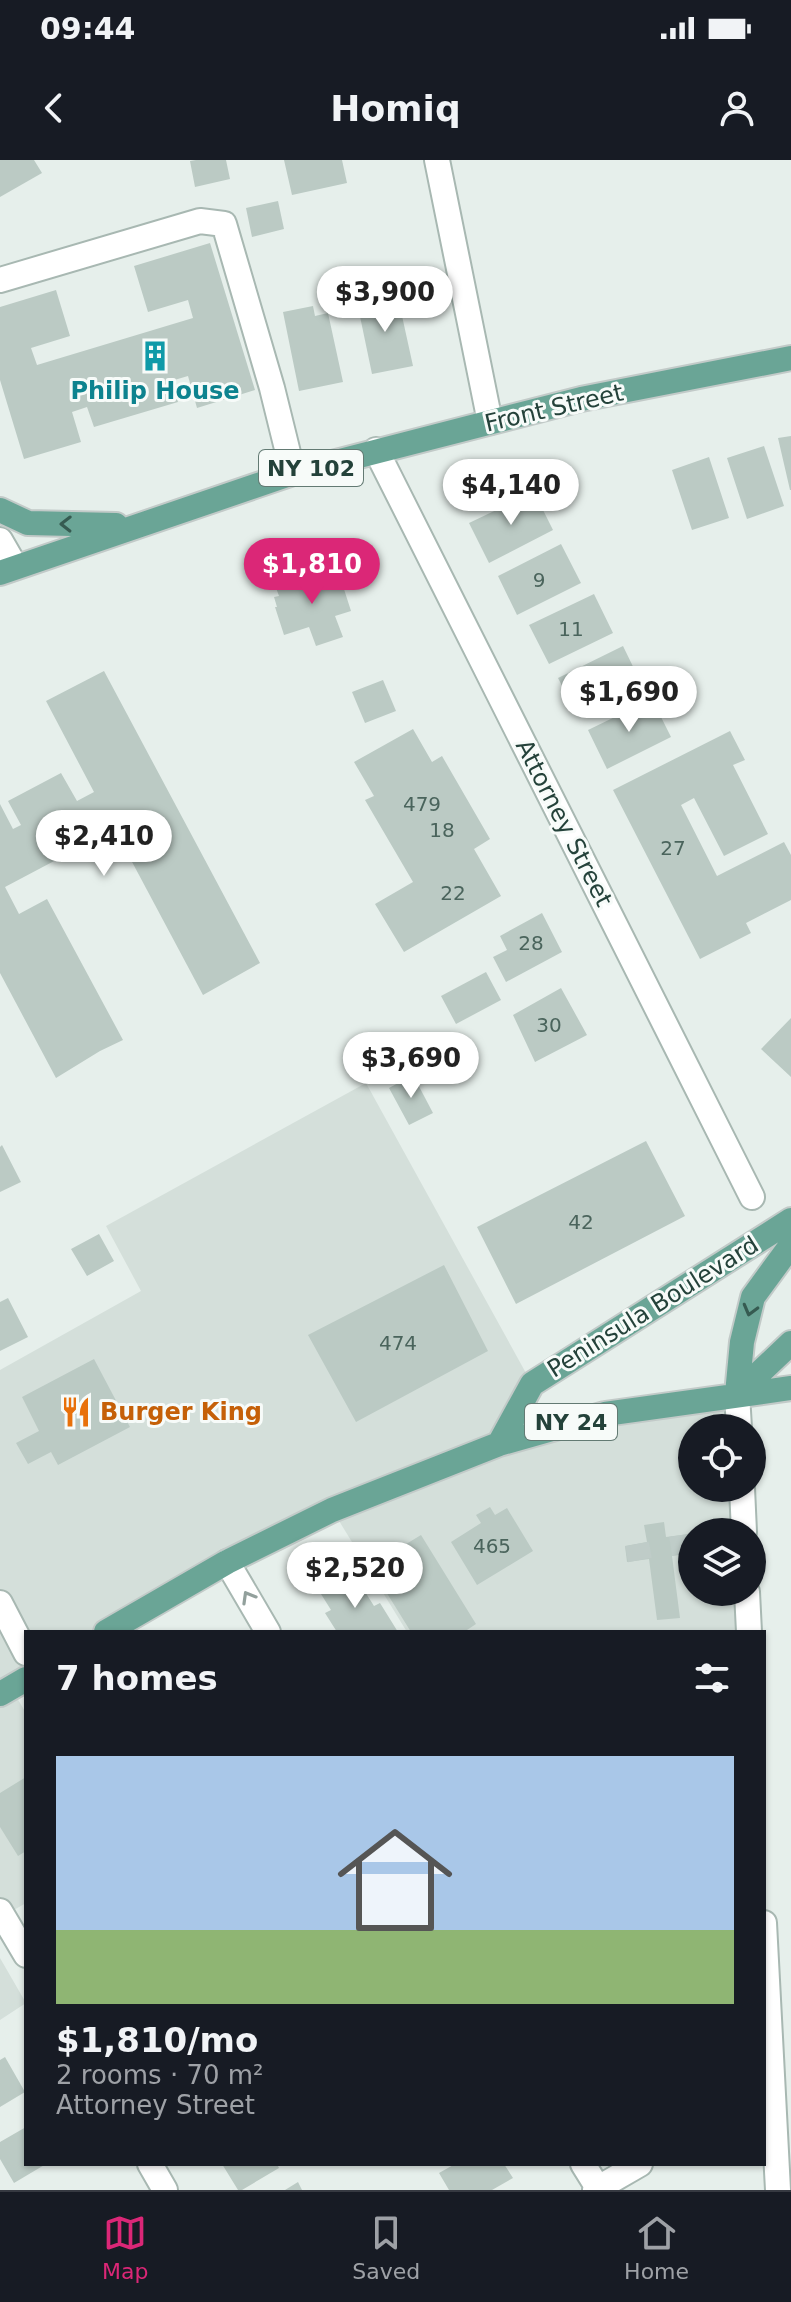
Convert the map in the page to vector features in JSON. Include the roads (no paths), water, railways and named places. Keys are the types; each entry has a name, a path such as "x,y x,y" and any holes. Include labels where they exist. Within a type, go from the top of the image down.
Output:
{"main road":[{"name":"Front Street","path":"8,569 293,473 376,450 581,399 791,358"},
{"path":"0,510 28,523 135,525"},
{"name":"Peninsula Boulevard","path":"499,1444 532,1384 791,1220"},
{"name":"Peninsula Boulevard","path":"737,1394 742,1342 753,1297 791,1245"},
{"path":"737,1394 791,1343"},
{"name":"NY 24","path":"109,1630 227,1562 354,1501 499,1444 605,1414 791,1388"},
{"path":"0,1694 24,1680"}],"street":[{"path":"437,160 490,422"},
{"path":"0,280 200,221 224,224 272,388 293,473"},
{"name":"Attorney Street","path":"376,450 752,1197"},
{"path":"0,540 8,569"},
{"path":"737,1394 738,1414"},
{"path":"227,1562 267,1630"},
{"path":"0,1603 24,1649"},
{"path":"748,1606 749,1630"},
{"path":"0,1911 24,1952"},
{"path":"766,2007 768,2091 778,2190"},
{"path":"151,2166 165,2190"},
{"path":"584,2166 596,2189 636,2166"}],"tunnel":[{"path":"637,1544 640,1560"}],"place":[{"name":"Philip House","path":"155,356"},
{"name":"Burger King","path":"76,1412"}]}
